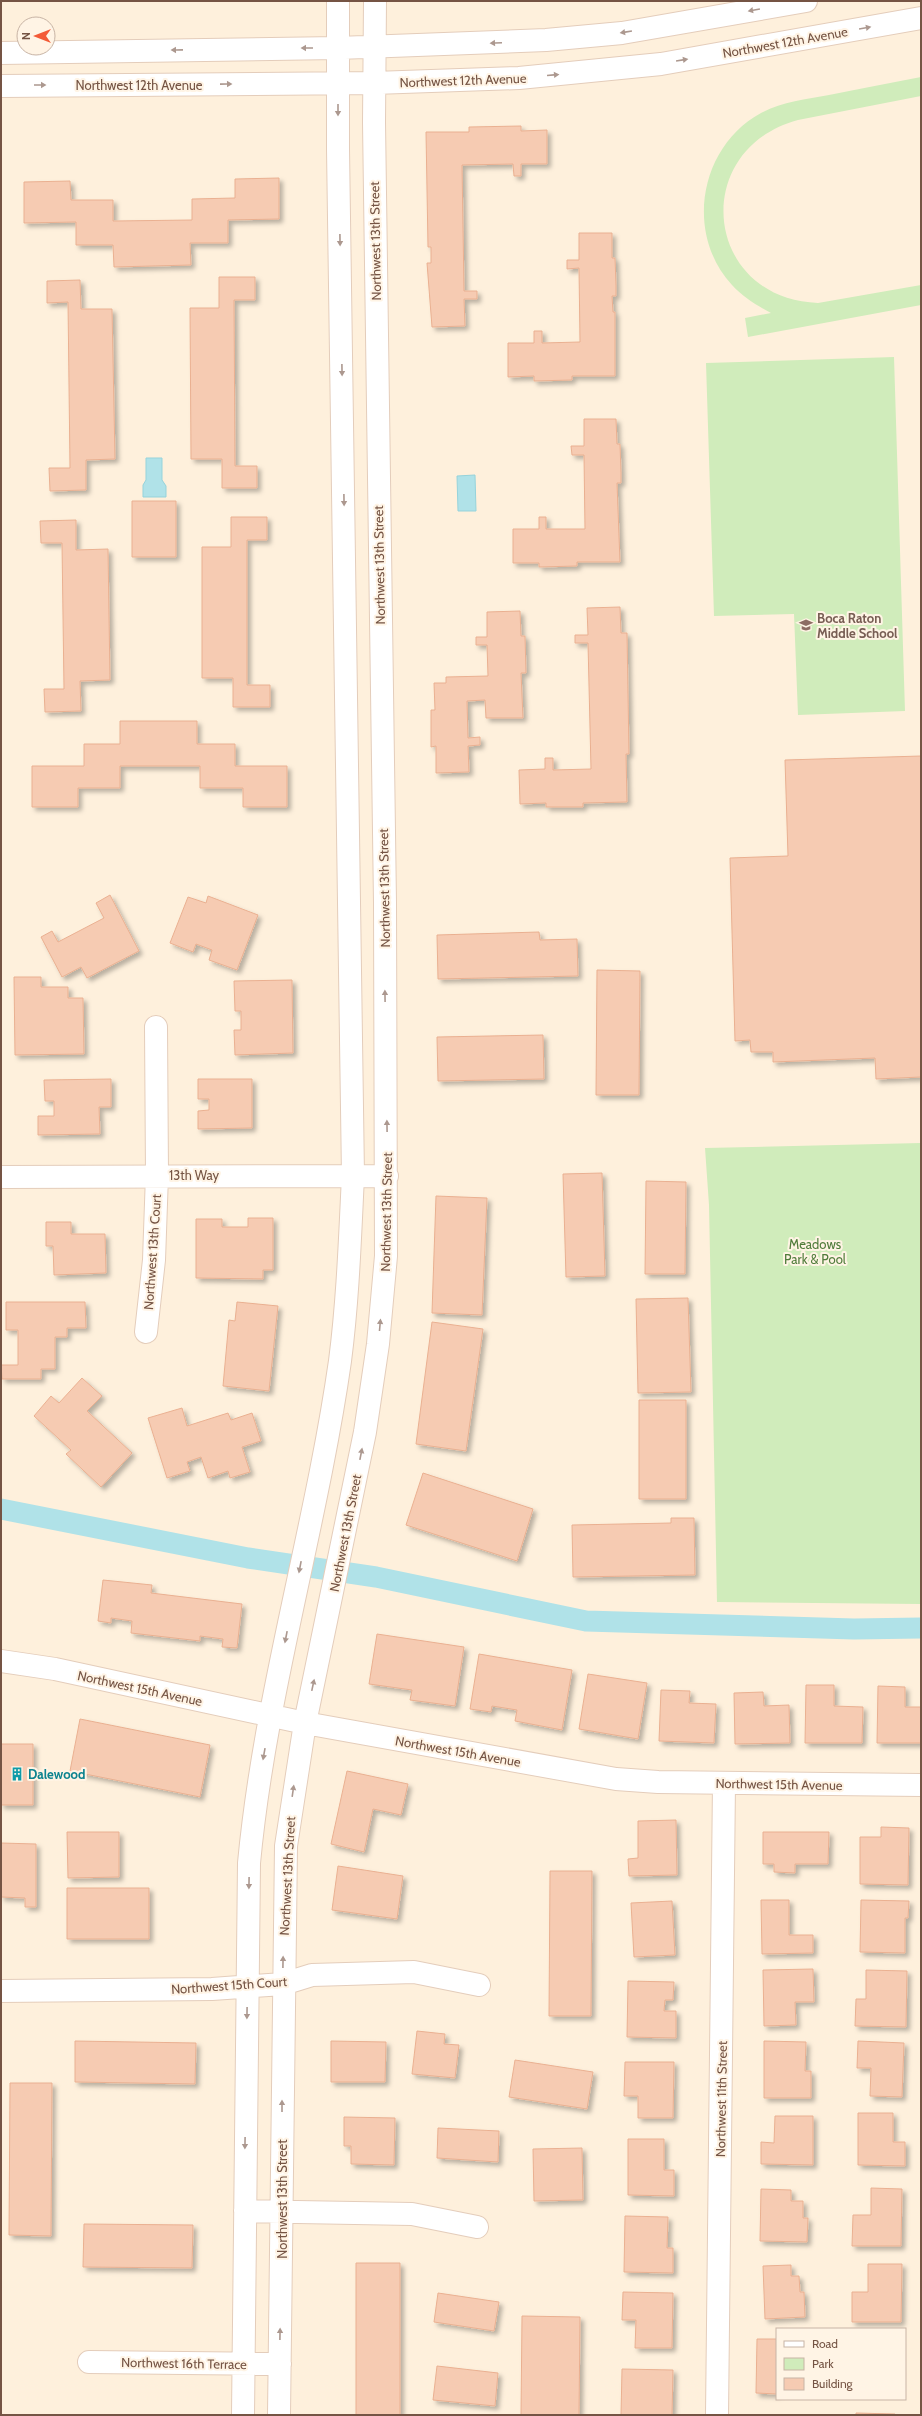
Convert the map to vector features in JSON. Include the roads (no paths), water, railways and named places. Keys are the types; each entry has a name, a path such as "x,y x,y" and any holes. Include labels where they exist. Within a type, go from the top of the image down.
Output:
{"street":[{"path":"243,2415 249,1863 254,1820 271,1716 340,1360 347,1286 353,1176 338,1"},
{"name":"Northwest 13th Street","path":"279,2415 283,1984 286,1846 305,1723 365,1432 378,1344 386,1256 387,1176 374,83 375,1"},
{"path":"1,53 474,45 622,33 806,1"},
{"name":"Northwest 12th Avenue","path":"1,86 374,83 519,78 661,64 921,18"},
{"name":"Northwest 13th Court","path":"146,1332 154,1260 158,1175 156,1027"},
{"name":"13th Way","path":"1,1177 158,1175 387,1176"},
{"name":"Northwest 15th Avenue","path":"1,1661 55,1669 305,1723 610,1778 658,1782 921,1785"},
{"name":"Northwest 11th Street","path":"718,2415 724,1783"},
{"name":"Northwest 15th Court","path":"1,1991 247,1986 283,1984 312,1975 414,1972 480,1985"},
{"path":"245,2211 412,2214 477,2227"},
{"name":"Northwest 16th Terrace","path":"89,2362 280,2364"}],"water":[{"path":"146,458 162,458 162,480 166,486 166,497 143,497 143,485 146,480"},
{"path":"475,475 476,511 458,511 457,476"}],"waterway":[{"path":"1,1509 248,1558 376,1577 586,1621 854,1629 921,1628"}],"place":[{"name":"Boca Raton Middle School","path":"806,625"},
{"name":"Dalewood","path":"17,1774"}],"park label":[{"name":"Meadows Park & Pool","path":"815,1252"}]}
